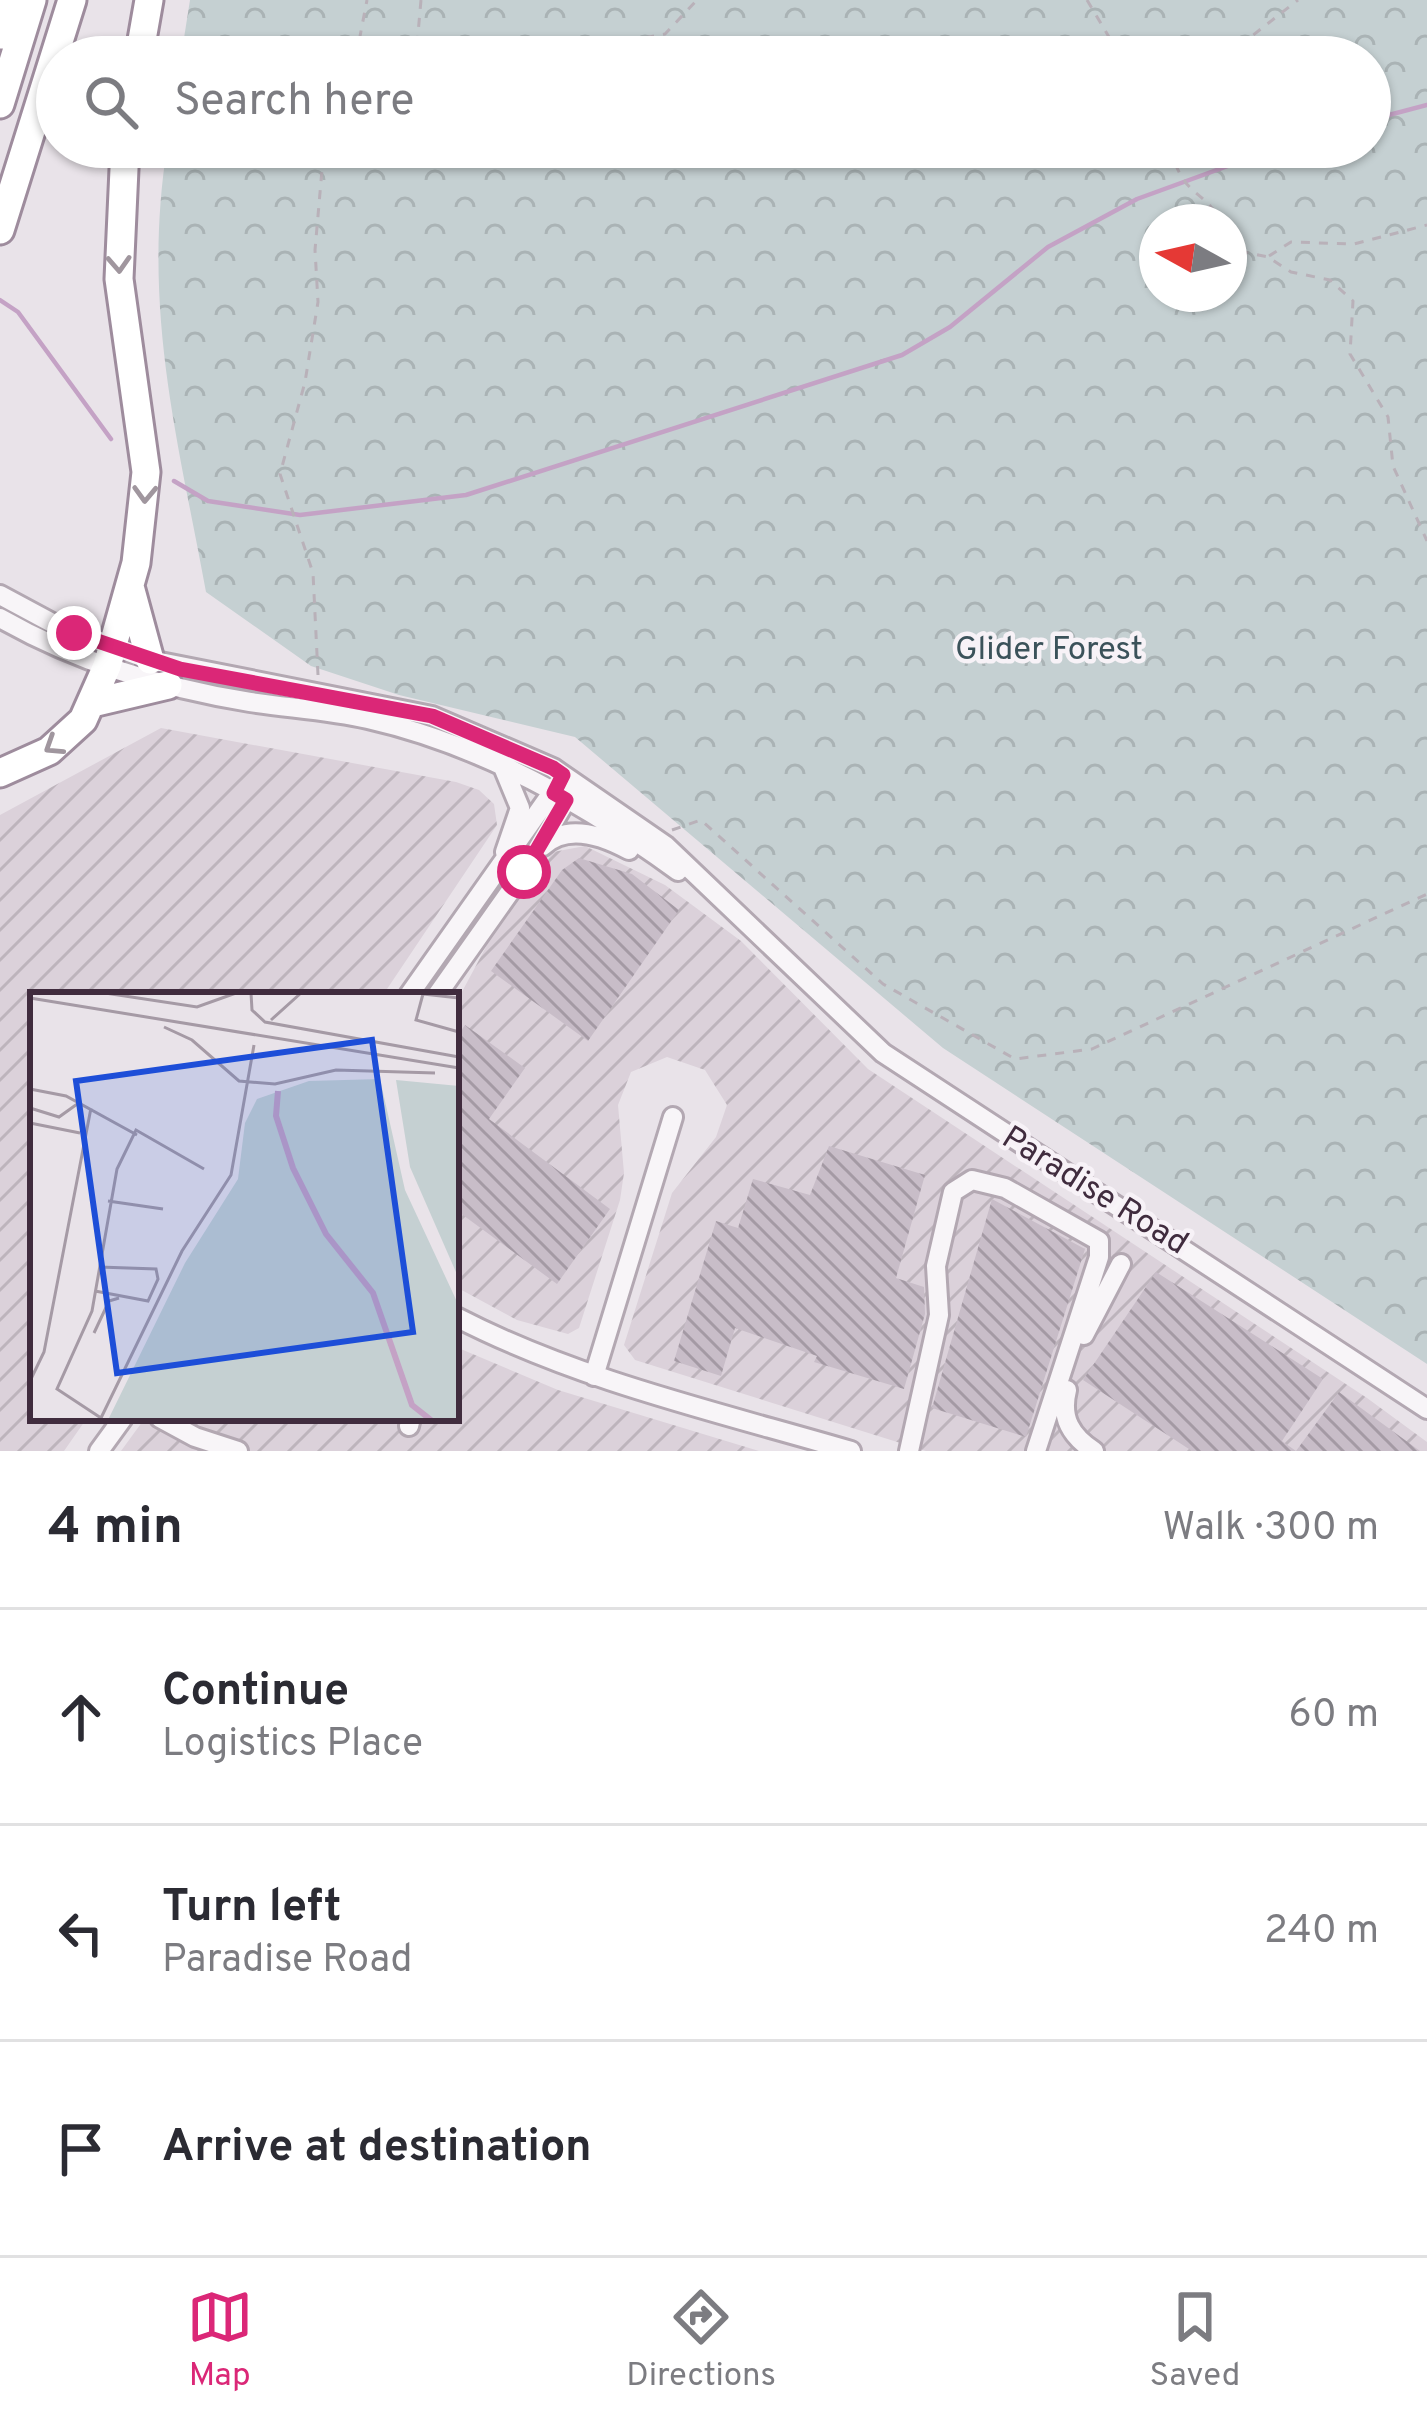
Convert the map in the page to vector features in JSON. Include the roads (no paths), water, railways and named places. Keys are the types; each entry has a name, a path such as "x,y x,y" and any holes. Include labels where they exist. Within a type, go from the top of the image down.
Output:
{"highway":[{"path":"0,35 11,0"},
{"path":"0,104 32,0"},
{"path":"61,36 72,0"},
{"path":"143,36 149,0"},
{"path":"0,230 36,115"},
{"path":"0,773 61,743 92,703 130,586 143,525 146,472 119,279 124,168"},
{"path":"130,586 150,660"},
{"path":"92,703 168,686"}],"street":[{"name":"Paradise Road","path":"0,595 168,686 363,717 565,788 697,886 778,955"},
{"name":"Paradise Road","path":"0,618 109,657 150,660 432,716 653,836 847,1021 923,1082 1427,1409"},
{"path":"412,992 512,837 518,794 503,766"},
{"path":"450,937 565,788"},
{"path":"435,992 537,852 565,788"},
{"path":"537,852 563,834 602,838 697,886"},
{"path":"594,1376 673,1117"},
{"path":"909,1451 939,1315 936,1266 953,1192 972,1180 1005,1188 1099,1241 1099,1257 1036,1451"},
{"path":"1094,1451 1072,1434 1064,1402 1085,1330 1121,1264"},
{"path":"459,1318 535,1355 594,1376 851,1451"},
{"path":"104,1449 121,1421"},
{"path":"165,1421 195,1438 238,1451"}],"waterway":[{"path":"1391,114 1427,105"},
{"path":"174,481 208,501 300,515 466,495 902,355 950,327 1048,247 1137,199 1222,168"},
{"path":"0,300 18,312 111,439"}],"park label":[{"name":"Glider Forest","path":"1049,651"}]}
